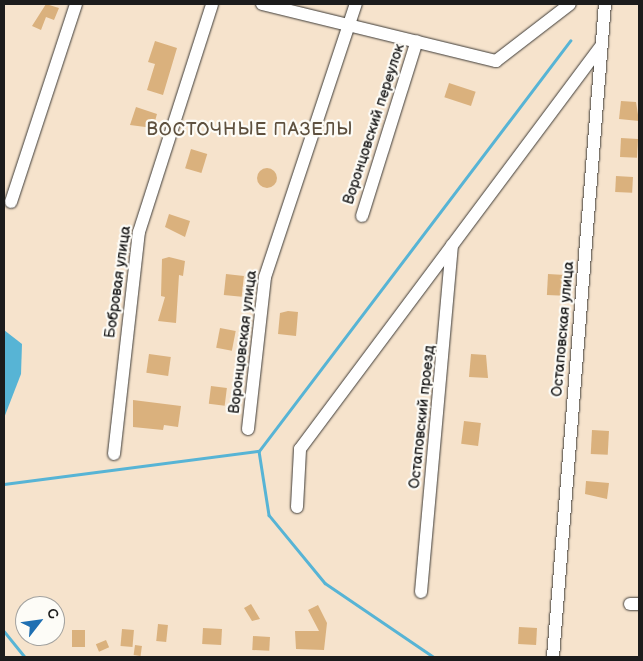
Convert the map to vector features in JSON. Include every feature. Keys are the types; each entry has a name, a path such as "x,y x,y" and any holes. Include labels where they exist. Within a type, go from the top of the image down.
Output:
{"street":[{"path":"11,202 76,4"},
{"name":"Бобровая улица","path":"114,454 139,232 212,4"},
{"path":"262,4 350,23 417,42 496,61 570,4"},
{"name":"Воронцовская улица","path":"248,429 265,278 356,4"},
{"name":"Остаповская улица","path":"553,657 605,4"},
{"name":"Воронцовский переулок","path":"362,216 417,42"},
{"path":"297,507 300,449 602,46"},
{"name":"Остаповский проезд","path":"421,592 452,245"}],"water":[{"path":"4,330 22,344 21,374 4,418"}],"building":[{"path":"46,4 59,8 54,20 46,17 41,30 32,26"},
{"path":"155,41 177,48 163,95 147,90 155,64 148,62"},
{"path":"449,83 476,92 471,106 444,97"},
{"path":"621,101 636,102 639,121 619,119"},
{"path":"136,107 157,114 153,128 130,125"},
{"path":"621,138 638,139 637,158 620,157"},
{"path":"191,149 207,154 201,173 185,168"},
{"path":"263,168 271,168 277,174 277,182 271,188 263,188 257,182 257,174"},
{"path":"616,176 633,177 632,193 615,192"},
{"path":"169,214 190,221 185,237 165,227"},
{"path":"169,257 185,261 183,276 179,275 176,323 158,321 165,297 161,296 162,259"},
{"path":"226,274 244,276 242,297 224,295"},
{"path":"548,274 565,275 564,296 547,295"},
{"path":"288,311 298,312 296,336 278,334 280,313"},
{"path":"220,328 236,331 232,351 216,348"},
{"path":"149,354 171,357 168,376 146,373"},
{"path":"471,354 486,355 488,378 469,377"},
{"path":"211,386 227,388 225,406 209,404"},
{"path":"133,400 181,406 178,427 164,425 163,430 133,427"},
{"path":"464,421 481,423 478,446 461,444"},
{"path":"592,430 609,431 608,455 591,454"},
{"path":"586,481 609,483 607,499 585,494"},
{"path":"251,604 260,619 252,621 244,608"},
{"path":"318,605 327,623 324,650 296,649 295,631 319,631 308,610"},
{"path":"158,624 168,625 166,642 156,641"},
{"path":"519,627 537,628 536,645 518,644"},
{"path":"203,628 222,629 221,645 202,644"},
{"path":"122,629 134,630 132,647 121,646"},
{"path":"72,630 85,630 85,647 72,647"},
{"path":"253,636 270,637 269,651 252,650"},
{"path":"106,640 109,647 99,652 96,644"},
{"path":"135,645 142,646 141,656 134,655"}],"waterway":[{"path":"4,484 259,451 570,41"},
{"path":"259,451 269,515 325,583 434,657"},
{"path":"4,631 25,657"}],"district":[{"name":"ВОСТОЧНЫЕ ПАЗЕЛЫ","path":"250,130"}]}
